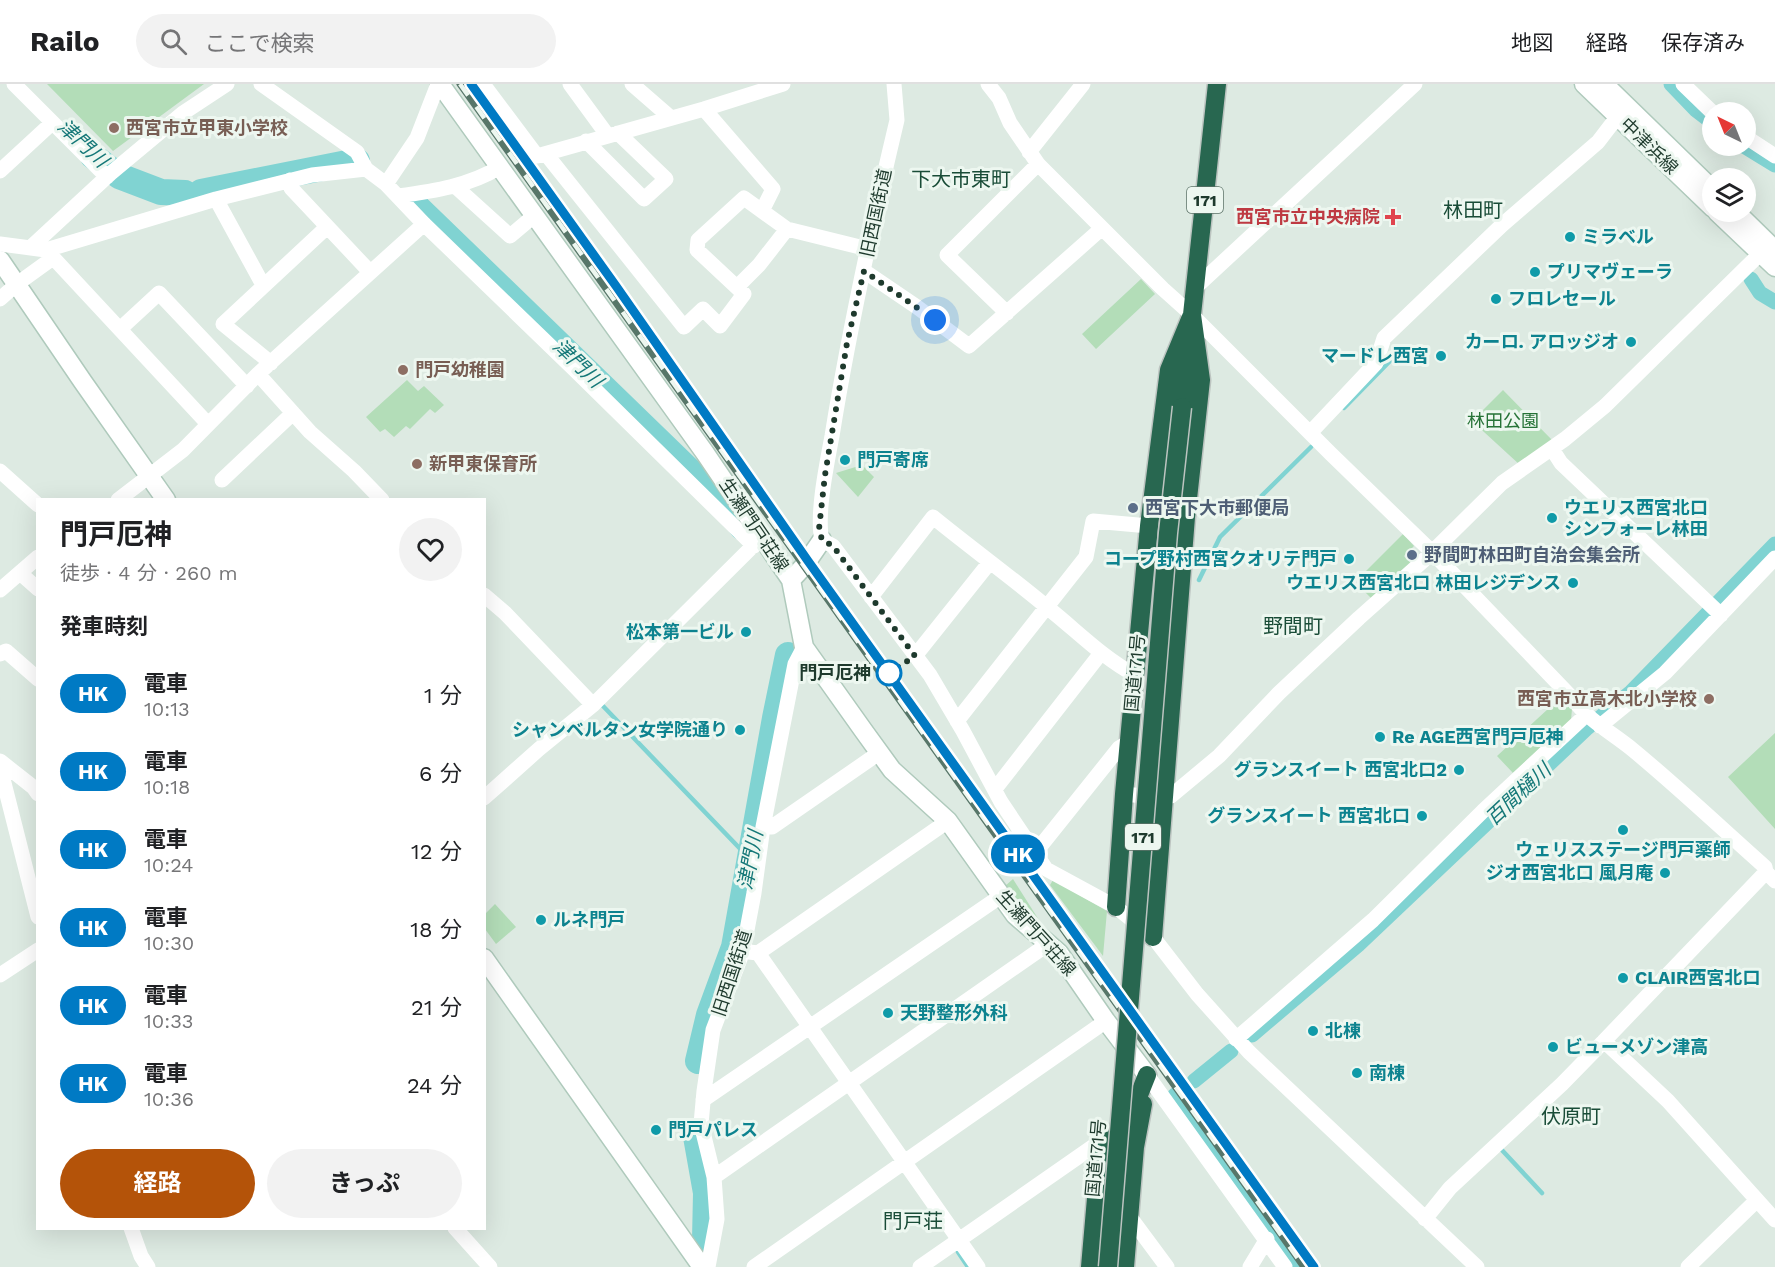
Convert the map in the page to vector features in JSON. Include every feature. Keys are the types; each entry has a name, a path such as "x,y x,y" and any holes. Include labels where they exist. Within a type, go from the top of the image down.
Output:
{"highway":[{"name":"国道171号","path":"1108,1267 1167,544 1217,84"},
{"name":"171","path":"1116,907 1149,526 1169,370 1192,315"},
{"name":"171","path":"1153,937 1186,517 1201,380 1192,315"},
{"path":"1090,1267 1101,1141 1129,1120 1147,1075"},
{"path":"1125,1267 1135,1147 1147,1075"},
{"path":"1118,1130 1135,1147"}],"main road":[{"name":"生瀬門戸荘線","path":"439,84 705,453 758,542 791,580 804,647 879,753 892,770 948,821 1001,896 1024,924 1059,953 1147,1075"},
{"name":"中津浜線","path":"1584,84 1624,113 1702,180"},
{"name":"中津浜線","path":"1607,85 1624,113 1702,196"},
{"path":"1731,222 1769,249"},
{"path":"1745,222 1769,249 1775,267"},
{"path":"0,260 165,498"},
{"path":"791,580 822,540"},
{"path":"486,961 702,1267"}],"street":[{"path":"14,84 52,123 111,173"},
{"path":"0,299 17,284 111,173 183,113 227,84"},
{"path":"386,184 417,138 439,84"},
{"path":"483,84 537,156 704,109 783,84"},
{"path":"570,84 613,134 666,179 644,199 586,141"},
{"path":"632,84 671,118"},
{"name":"旧西国街道","path":"822,540 819,529 825,475 847,343 897,120 894,84"},
{"path":"988,84 999,98 1010,123 1033,158 1101,229 1192,315 1432,552 1594,721 1633,750 1770,870 1542,1103 1450,1188 1425,1219"},
{"path":"1007,313 947,255 1033,158 1083,84"},
{"path":"1196,287 1415,84"},
{"path":"1683,84 1702,102"},
{"path":"268,86 357,152 366,168 386,184 423,224 758,542 593,705 486,796"},
{"path":"704,109 773,189 762,212"},
{"path":"1310,433 1376,363 1384,338 1502,225 1598,142 1624,113"},
{"path":"0,171 52,123"},
{"path":"1756,144 1775,156"},
{"path":"546,154 684,327 703,309 720,326 744,294 697,250 698,240 744,198 787,229 868,249"},
{"path":"398,196 456,187 489,174 500,167"},
{"path":"0,244 43,252 216,199 290,180 366,168"},
{"path":"290,180 291,188 370,272"},
{"path":"456,187 510,236 535,215"},
{"path":"216,199 263,285"},
{"path":"121,498 183,450 258,374 423,224"},
{"path":"271,363 223,324 327,227"},
{"path":"737,287 759,265 787,229"},
{"path":"864,271 918,307 969,346 1101,229"},
{"path":"1124,794 1163,798 1171,796 1219,756 1279,693 1432,552 1502,483 1552,449 1605,406 1769,249"},
{"path":"43,252 120,329 208,424"},
{"path":"120,329 159,293 247,386"},
{"path":"258,374 310,432 380,498"},
{"path":"222,480 293,413"},
{"path":"1552,449 1561,463 1716,610"},
{"path":"0,471 36,503"},
{"path":"871,597 933,518 1047,607 1101,653 1135,675"},
{"path":"957,721 1086,557 1093,521 1149,526"},
{"path":"822,540 833,546 930,675 995,789 1046,869 1116,907 1153,937 1197,994 1236,1039 1332,1133 1477,1267"},
{"path":"1236,1039 1470,834 1594,721 1665,673 1716,610 1775,558"},
{"path":"0,590 36,559"},
{"path":"915,656 990,562"},
{"path":"20,573 36,587"},
{"path":"486,597 505,613 593,705"},
{"name":"旧西国街道","path":"708,1267 717,1219 714,1178 701,1124 713,1030 750,952 754,893 763,827 795,664 804,647"},
{"path":"0,654 6,651 36,677"},
{"path":"995,789 1101,653"},
{"path":"1035,853 1119,748 1129,742"},
{"path":"763,827 772,827 789,817 879,753"},
{"path":"0,761 36,791"},
{"path":"0,767 36,909"},
{"path":"948,821 750,952 811,1027 978,1267"},
{"path":"703,1100 1001,896"},
{"path":"714,1178 1048,944"},
{"path":"0,975 36,951"},
{"path":"754,1267 1106,1021"},
{"path":"1604,1041 1668,1101 1775,1220"},
{"path":"1147,1075 1285,1267"},
{"path":"920,1267 1101,1141"},
{"path":"1688,1267 1756,1200"},
{"path":"1096,1210 1130,1217 1167,1267"},
{"path":"132,1230 141,1256 148,1267"},
{"path":"457,1230 490,1267"},
{"path":"1250,1267 1267,1239"}],"green space":[{"name":"西宮市立甲東小学校","path":"47,84 204,84 113,151"},
{"path":"1141,279 1155,294 1096,349 1082,334"},
{"path":"407,380 418,391 424,386 444,405 435,413 430,409 410,429 406,426 394,437 385,429 380,432 366,417"},
{"name":"林田公園","path":"1503,390 1553,441 1520,465 1472,421"},
{"path":"862,465 874,477 858,497 836,473"},
{"path":"1403,534 1414,546 1404,556 1412,564 1373,600 1363,590 1366,587 1358,579"},
{"path":"1561,697 1572,709 1571,720 1513,773 1497,756"},
{"path":"1775,733 1775,829 1728,777"},
{"path":"1013,879 1044,928 1022,908 1005,886"},
{"path":"1053,880 1107,911 1103,956 1050,885"},
{"path":"495,904 516,927 496,944 486,930 486,913"}],"waterway":[{"name":"百間樋川","path":"1671,84 1702,115"},
{"name":"百間樋川","path":"1756,153 1775,165"},
{"name":"津門川","path":"93,156 119,176 161,192 185,193"},
{"name":"津門川","path":"201,192 357,161"},
{"name":"津門川","path":"411,201 727,507 742,527"},
{"name":"百間樋川","path":"1751,279 1760,293 1775,302"},
{"path":"1344,408 1392,359"},
{"path":"1199,580 1220,537 1311,447"},
{"name":"百間樋川","path":"1252,1035 1358,945 1586,729 1631,692 1775,544"},
{"name":"津門川","path":"698,1061 709,1015 734,947 788,655"},
{"path":"603,706 749,858"},
{"name":"百間樋川","path":"1194,1081 1231,1051"},
{"name":"百間樋川","path":"1175,1095 1296,1267"},
{"name":"津門川","path":"695,1131 706,1193 705,1240"},
{"path":"1500,1148 1542,1193"},
{"path":"958,1252 968,1267"}],"railway":[{"path":"460,84 1304,1267"},
{"path":"492,113 673,367"}],"train":[{"name":"HK","path":"471,84 616,286 808,561 1314,1267"}],"place":[{"name":"西宮市立甲東小学校","path":"114,128"},
{"name":"西宮市立中央病院","path":"1393,217"},
{"name":"ミラベル","path":"1570,237"},
{"name":"プリマヴェーラ","path":"1535,272"},
{"name":"フロレセール","path":"1496,299"},
{"name":"カーロ. アロッジオ","path":"1631,342"},
{"name":"マードレ西宮","path":"1441,356"},
{"name":"門戸幼稚園","path":"403,370"},
{"name":"門戸寄席","path":"845,460"},
{"name":"新甲東保育所","path":"417,464"},
{"name":"西宮下大市郵便局","path":"1133,508"},
{"name":"ウエリス西宮北口 シンフォーレ林田","path":"1552,518"},
{"name":"野間町林田町自治会集会所","path":"1412,555"},
{"name":"コープ野村西宮クオリテ門戸","path":"1349,559"},
{"name":"ウエリス西宮北口 林田レジデンス","path":"1573,583"},
{"name":"松本第一ビル","path":"746,632"},
{"name":"門戸厄神","path":"889,673"},
{"name":"西宮市立高木北小学校","path":"1709,699"},
{"name":"シャンベルタン女学院通り","path":"740,730"},
{"name":"Re AGE西宮門戸厄神","path":"1380,737"},
{"name":"グランスイート 西宮北口2","path":"1459,770"},
{"name":"グランスイート 西宮北口","path":"1422,816"},
{"name":"ウェリスステージ門戸薬師","path":"1623,830"},
{"name":"ジオ西宮北口 風月庵","path":"1665,873"},
{"name":"ルネ門戸","path":"541,920"},
{"name":"CLAIR西宮北口","path":"1623,978"},
{"name":"天野整形外科","path":"888,1013"},
{"name":"北棟","path":"1313,1031"},
{"name":"ビューメゾン津高","path":"1553,1047"},
{"name":"南棟","path":"1357,1073"},
{"name":"門戸パレス","path":"656,1130"}],"district":[{"name":"下大市東町","path":"961,179"},
{"name":"林田町","path":"1473,210"},
{"name":"野間町","path":"1293,626"},
{"name":"伏原町","path":"1571,1116"},
{"name":"門戸荘","path":"913,1221"}],"route":[{"path":"889,673 915,656 833,546 822,540 819,529 825,475 847,343 864,271 935,320"}]}
